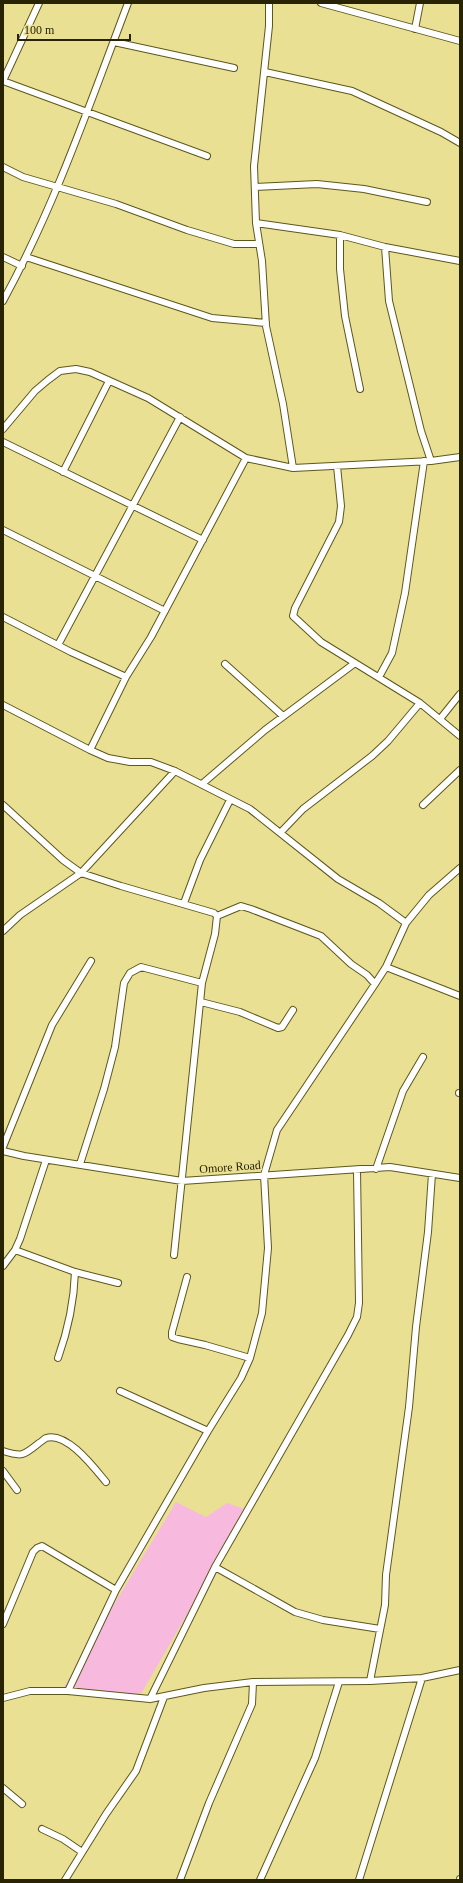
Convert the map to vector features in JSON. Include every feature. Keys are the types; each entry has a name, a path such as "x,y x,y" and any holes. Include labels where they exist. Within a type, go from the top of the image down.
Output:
{"street":[{"path":"3,301 22,266 88,113 128,3"},
{"path":"269,3 269,26 265,72 254,166 256,223 262,261 266,323 283,404 293,468"},
{"path":"321,3 342,6 415,29 460,41"},
{"path":"415,29 420,3"},
{"path":"37,4 3,81 207,156"},
{"path":"114,42 234,68"},
{"path":"265,72 352,91 442,132 460,142"},
{"path":"3,167 23,176 116,204 187,230 234,244 259,244"},
{"path":"255,187 317,184 364,189 426,202"},
{"path":"256,223 340,235 385,247 460,261"},
{"path":"340,235 340,269 345,316 360,389"},
{"path":"385,247 389,301 420,424 431,461"},
{"path":"3,257 22,266"},
{"path":"26,257 212,318 266,323"},
{"path":"3,429 35,391 60,371 76,369 148,398 246,458 293,468 431,461 460,457"},
{"path":"63,472 109,381"},
{"path":"58,645 131,505 180,417"},
{"path":"3,442 203,540"},
{"path":"90,750 126,677 151,637 246,458"},
{"path":"379,677 392,653 405,593 424,461"},
{"path":"337,466 341,506 339,522 294,608 293,616 322,642 420,703 460,736"},
{"path":"3,530 165,611"},
{"path":"3,617 126,677"},
{"path":"202,784 264,730 355,663"},
{"path":"225,664 283,716"},
{"path":"440,719 460,694"},
{"path":"281,832 303,809 372,756 388,741 420,703"},
{"path":"3,705 108,758 130,762 151,762 175,771 250,809 281,832 338,879 379,903 406,922"},
{"path":"423,805 460,770"},
{"path":"3,931 20,915 81,873 175,771"},
{"path":"184,903 200,860 230,800"},
{"path":"3,805 63,860 81,873 121,886 184,903 214,913 217,916"},
{"path":"68,1691 116,1590 208,1431 241,1378 250,1358 262,1313 268,1248 264,1175 277,1130 386,967 406,922 429,894 460,868"},
{"path":"217,916 241,906 321,936 351,964 367,975 375,984"},
{"path":"174,1254 202,983 216,934 217,916"},
{"path":"3,1147 52,1025 91,961"},
{"path":"80,1164 104,1089 115,1047 124,983 130,973 141,967 202,983"},
{"path":"386,967 460,996"},
{"path":"201,1002 240,1012 278,1028 282,1027 293,1010"},
{"path":"376,1168 403,1091 423,1057"},
{"name":"Omore Road","path":"3,1151 46,1160 80,1164 182,1181 376,1168 390,1168 460,1178"},
{"path":"3,1266 15,1250 46,1160"},
{"path":"150,1699 216,1567 348,1335 356,1317 359,1303 357,1170"},
{"path":"370,1681 385,1605 386,1575 409,1407 416,1327 428,1232 432,1174"},
{"path":"15,1250 75,1272 118,1284"},
{"path":"58,1358 69,1327 75,1272"},
{"path":"186,1277 172,1336 178,1340 205,1345 250,1358"},
{"path":"120,1391 208,1431"},
{"path":"3,1451 18,1456 23,1455 46,1438 54,1438 66,1442 85,1458 106,1482"},
{"path":"3,1471 17,1490"},
{"path":"3,1624 33,1552 42,1546 116,1590"},
{"path":"216,1567 295,1612 309,1618 380,1629"},
{"path":"3,1698 30,1691 68,1691 150,1699 204,1688 253,1682 339,1682 422,1678 460,1670"},
{"path":"359,1880 422,1678"},
{"path":"180,1880 209,1803 252,1704 253,1682"},
{"path":"260,1880 315,1758 339,1682"},
{"path":"65,1880 106,1814 136,1771 164,1697"},
{"path":"3,1788 22,1804"},
{"path":"42,1829 63,1839 82,1852"}],"shaded area":[{"path":"176,1502 206,1517 227,1503 247,1510 141,1694 61,1692"}]}
